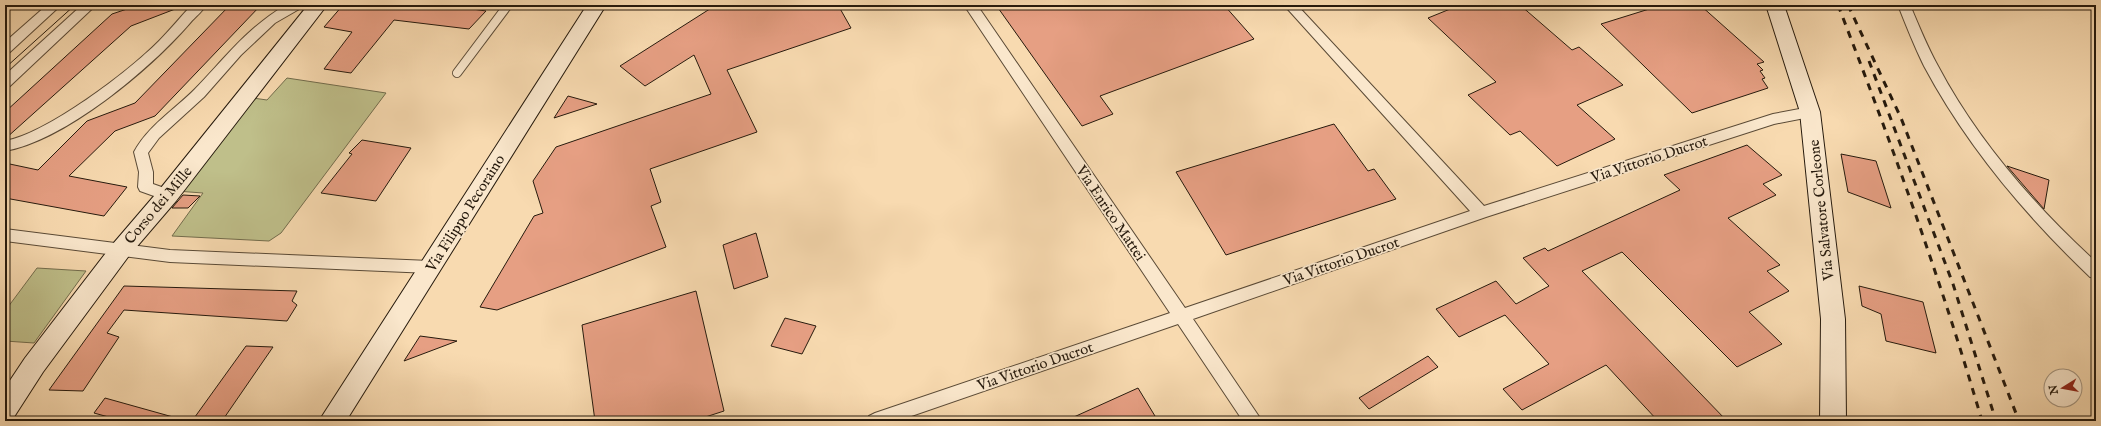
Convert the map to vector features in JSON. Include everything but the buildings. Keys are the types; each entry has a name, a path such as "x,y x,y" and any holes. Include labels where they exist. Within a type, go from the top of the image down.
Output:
{"street":[{"path":"5,49 55,5"},
{"path":"5,83 90,5"},
{"path":"5,146 26,142 101,95 162,45 200,5"},
{"path":"168,195 145,186 146,172 141,152 154,134 199,93 236,52 270,20 311,5"},
{"name":"Corso dei Mille","path":"5,409 34,365 120,251 168,195 311,5"},
{"name":"Via Filippo Pecoraino","path":"332,421 597,5"},
{"name":"Via Enrico Mattei","path":"970,5 1253,421"},
{"path":"1290,5 1481,213"},
{"name":"Via Salvatore Corleone","path":"1775,5 1810,112 1833,319 1833,421"},
{"path":"1904,5 1927,59 1940,82 1996,165 2048,228 2096,272"},
{"name":"Via Vittorio Ducrot","path":"875,421 1481,213 1773,119 1810,112"},
{"path":"5,235 120,251 178,256 430,267"}],"lane":[{"path":"456,73 508,5"}],"green space":[{"path":"287,78 386,93 281,233 269,241 172,236 203,193 176,191 253,98 267,100"},
{"path":"37,268 86,271 34,343 5,341 5,311"}],"tram line":[{"path":"5,68 75,5"}],"railway":[{"path":"1838,5 1914,212 1950,316 1982,421"},
{"path":"1848,5 1901,118 2019,421"},
{"path":"1869,61 1953,284 1996,421"}]}
